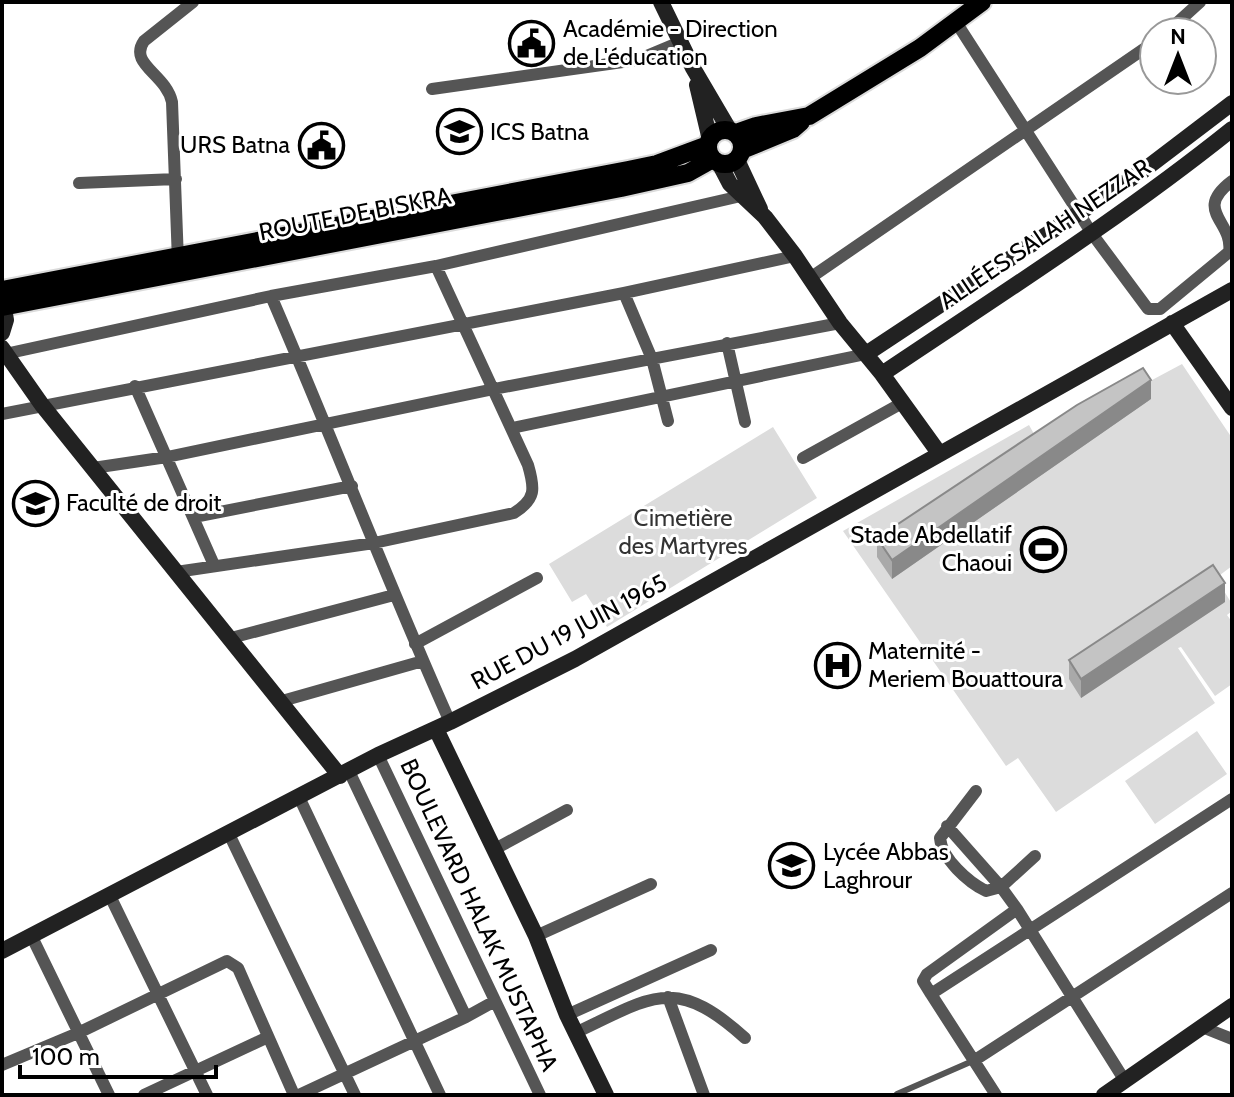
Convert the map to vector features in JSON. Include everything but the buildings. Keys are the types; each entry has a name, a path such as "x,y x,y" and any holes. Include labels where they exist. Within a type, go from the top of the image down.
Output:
{"main road":[{"name":"ROUTE DE BISKRA","path":"3,300 657,164 793,129 982,2"}],"street":[{"path":"178,265 176,179 169,90 140,59 139,50 144,41 193,2"},
{"path":"661,2 693,68 724,148 765,217 840,323 882,374 939,453"},
{"path":"1185,16 1200,2"},
{"path":"956,22 1093,235 1148,309 1160,309 1222,259 1231,248 1230,237 1215,208 1215,200 1232,181"},
{"path":"432,89 638,64 680,42"},
{"path":"810,278 1138,53"},
{"path":"512,428 866,354 1080,214 1232,103"},
{"name":"ALLÉES SALAH NEZZAR","path":"882,374 1093,235 1232,129"},
{"path":"724,148 727,181 765,217"},
{"path":"79,183 176,179"},
{"path":"466,1017 345,773 176,572 42,405 4,351 271,296 436,266 741,196"},
{"path":"2,414 624,293 795,256"},
{"path":"176,572 374,543 514,513 525,505 532,493 533,481 512,428 436,266"},
{"name":"RUE DU 19 JUIN 1965","path":"2,951 378,755 575,659 1232,290"},
{"path":"624,293 652,359 668,421"},
{"path":"271,296 423,661 443,725 495,849 536,936 567,1015 606,1095"},
{"path":"2,333 6,320 3,300"},
{"path":"93,468 167,457 494,389 840,323"},
{"path":"1172,323 1232,408"},
{"path":"727,343 745,422"},
{"path":"135,386 214,565"},
{"path":"803,458 902,403"},
{"path":"194,517 352,486"},
{"path":"415,644 537,578"},
{"path":"231,638 394,595"},
{"path":"282,701 423,661"},
{"name":"BOULEVARD HALAK MUSTAPHA","path":"378,755 540,1095"},
{"path":"976,791 947,826 940,843 952,862 982,889 992,891 1001,887 1035,856"},
{"path":"299,797 440,1095"},
{"path":"931,994 1232,799"},
{"path":"495,849 567,810"},
{"path":"947,826 1001,887 1031,929 1125,1081"},
{"path":"229,834 355,1095"},
{"path":"536,936 651,884"},
{"path":"975,1060 1232,893"},
{"path":"110,896 207,1095"},
{"path":"996,1095 923,981 927,974 1017,909"},
{"path":"31,935 109,1095"},
{"path":"567,1015 711,950"},
{"path":"2,1065 78,1033 221,963 232,962 238,968 297,1095 495,1001"},
{"path":"575,1033 647,1000 668,997 706,1008 721,1016 745,1038"},
{"path":"668,997 704,1095"},
{"path":"1104,1095 1232,1006"},
{"path":"1202,1027 1232,1039"},
{"path":"144,1095 268,1037"}],"lane":[{"path":"897,1094 975,1060"}],"green space":[{"name":"Stade Abdellatif Chaoui","path":"1182,364 1232,438 1232,566 1216,578 1232,604 1232,611 1227,615 1232,622 1232,684 1215,696 1181,647 1178,648 1215,703 1056,812 1018,758 1006,766 843,531 1029,425 1038,441"},
{"name":"Cimetière des Martyres","path":"773,427 817,498 607,627 586,594 572,602 549,564"},
{"path":"1197,731 1227,774 1155,824 1125,781"}],"place":[{"name":"Académie - Direction de L'éducation","path":"532,43"},
{"name":"ICS Batna","path":"459,132"},
{"name":"URS Batna","path":"321,145"},
{"name":"Faculté de droit","path":"35,503"},
{"name":"Stade Abdellatif Chaoui","path":"1043,549"},
{"name":"Maternité - Meriem Bouattoura","path":"837,665"},
{"name":"Lycée Abbas Laghrour","path":"792,866"}]}
